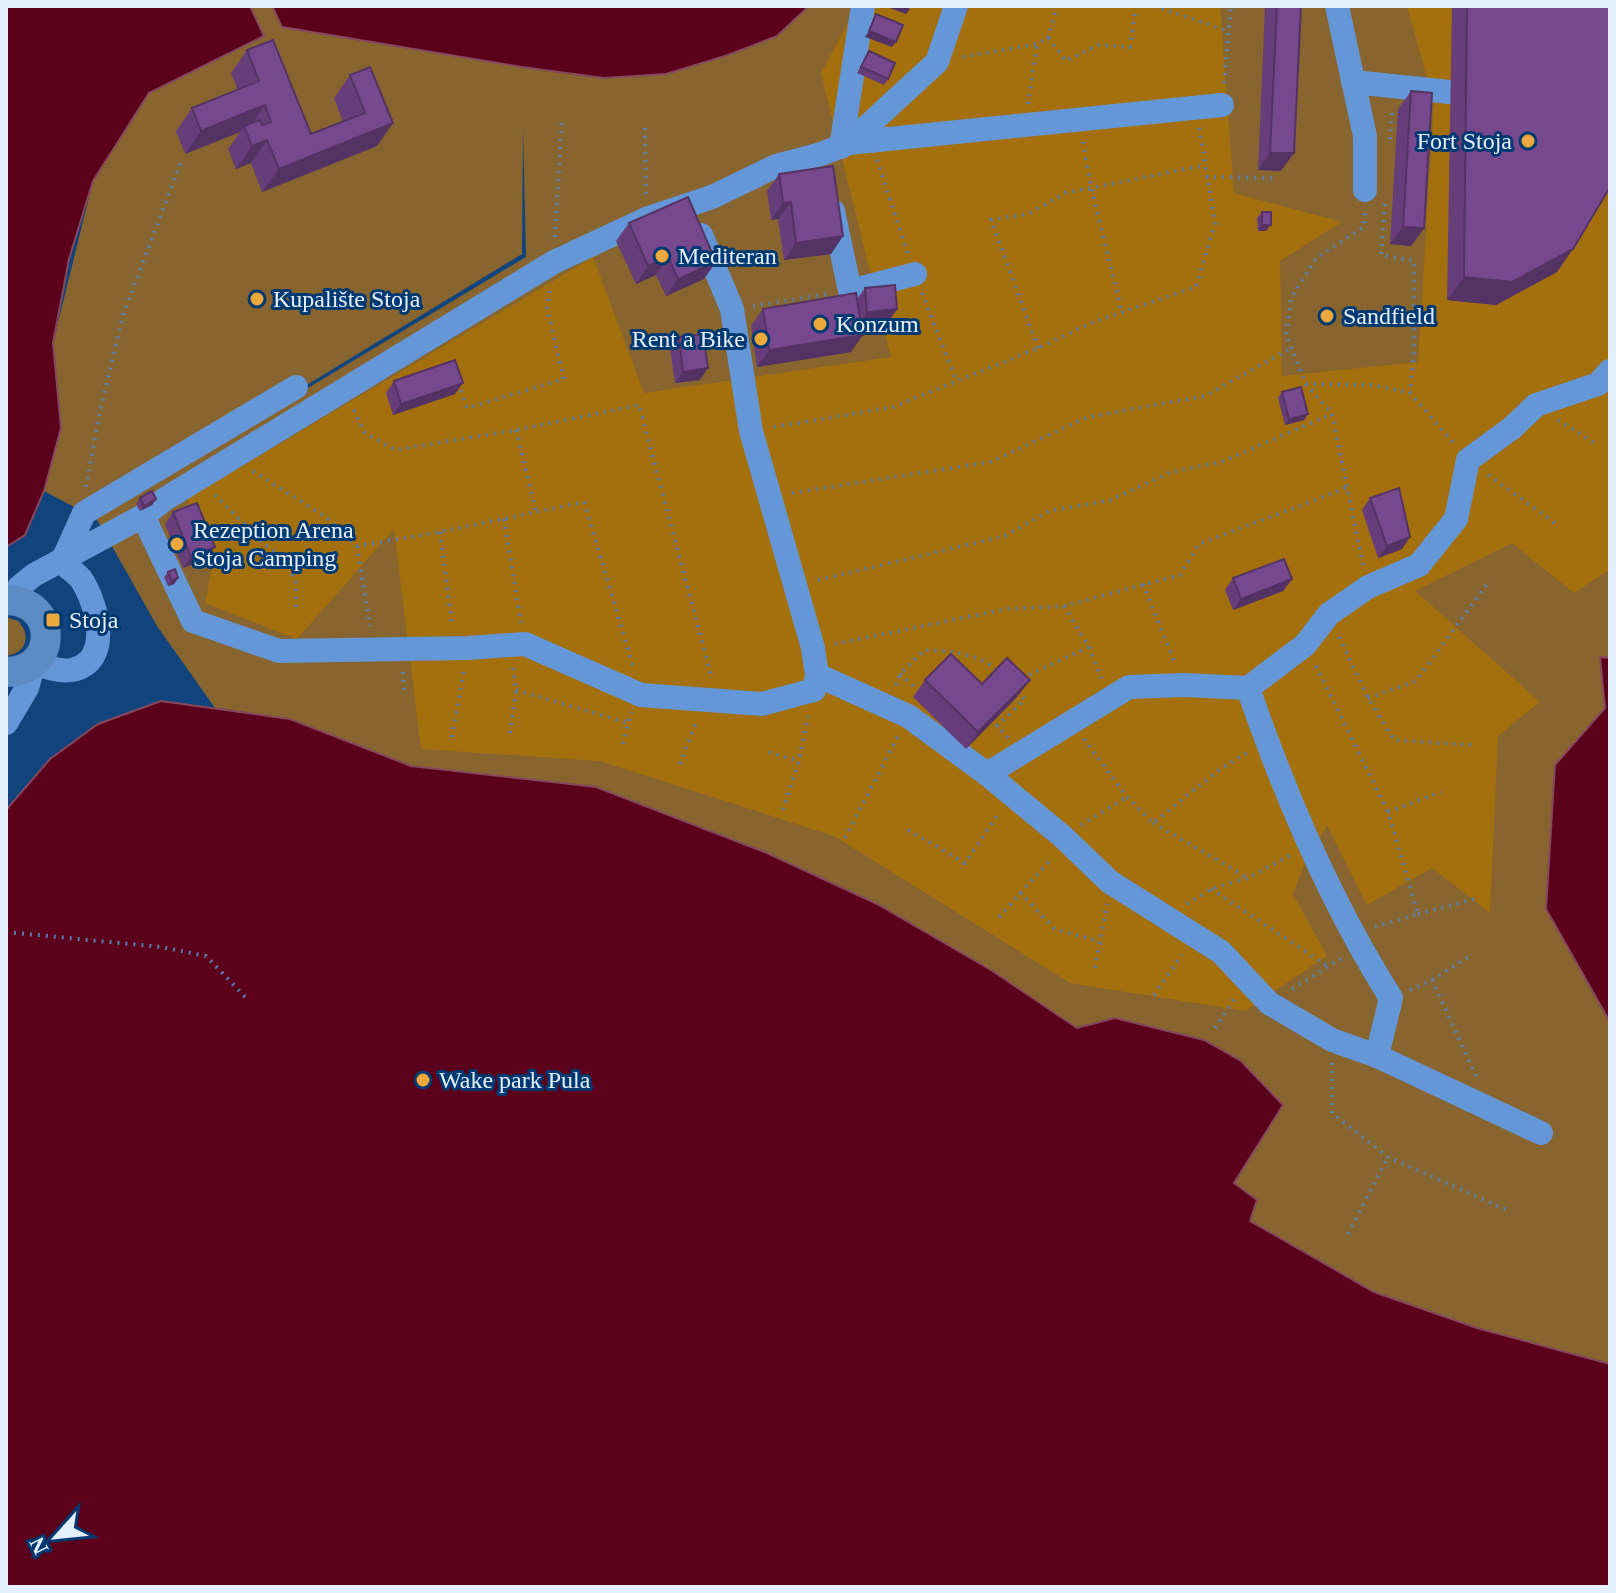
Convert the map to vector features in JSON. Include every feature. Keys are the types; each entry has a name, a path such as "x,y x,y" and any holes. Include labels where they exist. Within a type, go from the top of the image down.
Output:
{"main road":[{"path":"10,600 25,603 42,619 46,643 20,668"}],"street":[{"path":"863,6 833,160 850,291 915,274"},
{"path":"833,160 937,62 956,6"},
{"path":"1337,6 1376,191"},
{"path":"1353,82 1450,92"},
{"path":"10,600 19,587 34,575 143,516 555,261 646,219 712,197 776,166 833,160 1024,126 1222,105"},
{"path":"703,238 712,197"},
{"path":"687,204 732,309 751,431 813,648 815,682"},
{"path":"987,774 1129,687 1184,685 1248,688 1305,645 1329,614 1368,587 1419,565 1456,519 1468,460 1512,428 1536,405 1598,384 1610,371"},
{"path":"62,562 84,513 296,387"},
{"path":"143,516 193,621 279,651 518,644 638,695 762,704 815,682 897,711 987,774 1065,839 1110,882 1221,952 1269,1003 1332,1040 1377,1056 1541,1133"},
{"path":"6,723 27,688 20,668 73,670 83,666 96,651 99,635 89,594 79,577 62,562"},
{"path":"1248,688 1310,845 1356,941 1391,998 1377,1056"}],"path":[{"path":"937,62 1037,44 1048,38 1057,6"},
{"path":"1048,38 1066,61 1098,45 1130,47 1136,6"},
{"path":"1154,6 1228,31"},
{"path":"1222,105 1231,6"},
{"path":"1024,126 1037,44"},
{"path":"751,431 893,407 1091,323 1196,287 1215,223 1195,108"},
{"path":"1389,144 1392,113"},
{"path":"1079,120 1091,187 1122,313"},
{"path":"645,128 646,219"},
{"path":"84,513 99,416 123,315 181,162"},
{"path":"1038,348 991,220 1028,214 1065,193 1206,165"},
{"path":"1206,177 1272,178"},
{"path":"1368,587 1332,414 1306,384 1286,335 1291,298 1317,257 1364,227 1376,191"},
{"path":"1376,191 1381,255 1414,261 1414,349 1410,393"},
{"path":"732,309 850,291"},
{"path":"770,497 990,462 1088,417 1205,396 1291,348"},
{"path":"1306,384 1372,385 1410,393 1468,460 1555,523"},
{"path":"345,390 364,432 395,450 639,405 711,702 680,764"},
{"path":"1536,405 1596,444"},
{"path":"796,585 1005,536 1049,511 1111,500 1171,472 1221,462 1332,414"},
{"path":"516,430 536,511"},
{"path":"233,459 327,518 357,546 373,650"},
{"path":"199,479 264,544 286,559 296,583 296,609"},
{"path":"813,648 1006,609 1064,606 1180,575 1199,544 1349,487"},
{"path":"357,546 584,502 638,695 623,744"},
{"path":"504,519 518,644 510,733"},
{"path":"440,532 461,648 452,737"},
{"path":"1368,698 1416,681 1490,580"},
{"path":"1143,584 1184,685"},
{"path":"1064,606 1089,647 1110,699"},
{"path":"1329,614 1368,698 1394,740 1471,745"},
{"path":"1305,645 1388,812 1418,914"},
{"path":"1021,678 1089,647"},
{"path":"846,836 897,711 900,674 925,650 959,652 994,668 1005,678"},
{"path":"949,661 959,652"},
{"path":"900,674 919,691"},
{"path":"783,810 799,761 815,682"},
{"path":"1015,689 1025,699 995,724 1023,753"},
{"path":"516,690 628,723"},
{"path":"1072,723 1127,797 1153,823 1248,878"},
{"path":"1153,823 1220,769 1267,742"},
{"path":"769,752 799,761"},
{"path":"1388,812 1441,792"},
{"path":"908,830 965,863 1011,794"},
{"path":"999,917 1065,839 1127,797"},
{"path":"1165,917 1211,889 1248,878 1310,845"},
{"path":"1095,968 1110,882"},
{"path":"1211,889 1329,967"},
{"path":"1020,893 1055,929 1100,942"},
{"path":"1269,1003 1329,967 1356,941 1418,914 1478,898"},
{"path":"6,932 161,947 206,956 249,1001"},
{"path":"1154,995 1168,972 1197,938"},
{"path":"1391,998 1432,980 1471,955"},
{"path":"1215,1028 1248,980"},
{"path":"1432,980 1491,1110"},
{"path":"1332,1040 1332,1113 1388,1157 1509,1211"},
{"path":"1348,1234 1388,1157"}],"shaded area":[{"path":"6,6 250,6 264,36 149,93 93,181 69,259 53,343 61,428 44,491 25,535 6,547"},
{"path":"250,6 272,6 283,27 604,78 666,74 728,55 777,36 809,6 1610,6 1610,658 1600,657 1605,708 1555,765 1546,908 1610,1022 1610,1364 1477,1328 1374,1292 1250,1221 1233,1183 1115,1018 1077,1028 991,970 877,904 596,787 411,766 290,719 215,708 157,626 95,516 526,257 523,129 522,254 91,516 44,491 61,428 53,343 93,181 149,93 264,36"},
{"path":"272,6 809,6 777,36 728,55 666,74 604,78 282,27"},
{"path":"857,6 1220,6 1234,193 1342,222 1280,261 1282,376 1418,362 1434,104 1407,6 1610,6 1610,569 1574,593 1512,543 1415,591 1540,702 1498,736 1490,913 1432,868 1367,905 1327,825 1303,867 1293,894 1327,956 1245,1011 1070,983 834,836 600,761 421,749 394,529 297,639 205,603 214,556 187,499 593,257 644,393 891,357 821,73"},
{"path":"6,617 18,621 26,638 22,648 6,656"},
{"path":"1600,657 1610,658 1610,1022 1546,909 1555,765 1605,708"},
{"path":"161,701 290,719 411,766 596,787 767,853 877,904 991,970 1077,1028 1115,1018 1204,1040 1241,1061 1283,1105 1234,1183 1257,1200 1250,1221 1374,1292 1477,1328 1610,1364 1610,1587 6,1587 6,810 50,759 98,724"}],"building":[{"path":"1277,6 1301,6 1294,153 1270,153"},
{"name":"Fort Stoja","path":"1467,6 1610,6 1610,187 1573,249 1512,282 1464,277"},
{"path":"876,14 903,25 896,42 869,31"},
{"path":"273,40 311,134 365,113 350,75 370,67 393,123 279,169 267,140 252,146 244,126 260,120 262,125 271,122 265,105 201,131 192,108 259,81 247,50"},
{"path":"869,51 895,63 888,79 861,67"},
{"path":"1411,91 1432,93 1424,228 1403,227"},
{"path":"833,166 843,236 796,243 791,202 783,203 779,174"},
{"path":"688,197 716,262 678,279 668,257 648,266 629,223"},
{"path":"1262,212 1271,212 1271,225 1262,225"},
{"path":"895,285 897,309 867,312 865,288"},
{"path":"856,293 863,335 769,350 763,309"},
{"path":"703,334 708,368 683,372 679,337"},
{"path":"455,360 463,383 401,404 394,381"},
{"path":"1301,387 1308,414 1289,419 1282,392"},
{"path":"1399,488 1410,537 1387,546 1370,498"},
{"path":"152,491 156,499 144,506 140,498"},
{"path":"197,503 215,547 191,557 173,512"},
{"path":"1284,559 1292,579 1241,599 1233,578"},
{"path":"175,569 178,578 172,581 168,572"},
{"path":"951,654 982,684 1007,658 1030,680 978,732 925,680"}],"place":[{"name":"Fort Stoja","path":"1528,141"},
{"name":"Mediteran","path":"662,256"},
{"name":"Kupalište Stoja","path":"257,299"},
{"name":"Sandfield","path":"1327,316"},
{"name":"Konzum","path":"820,324"},
{"name":"Rent a Bike","path":"761,339"},
{"name":"Rezeption Arena Stoja Camping","path":"177,544"},
{"name":"Stoja","path":"53,620"},
{"name":"Wake park Pula","path":"423,1080"}]}
